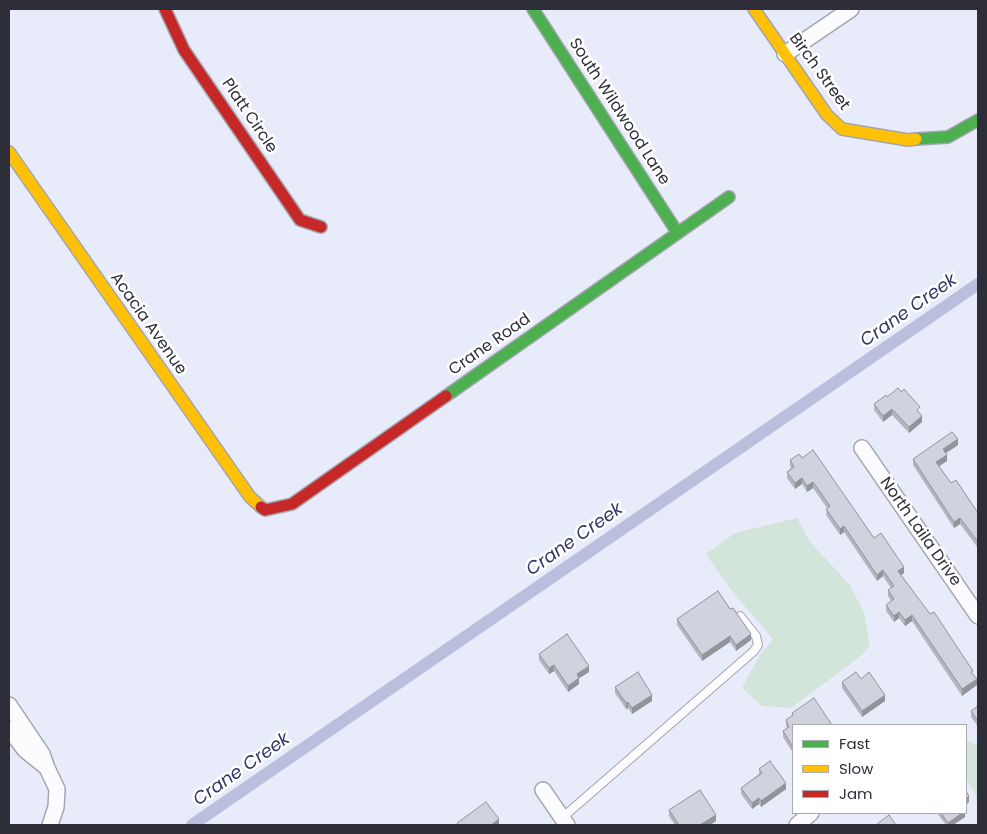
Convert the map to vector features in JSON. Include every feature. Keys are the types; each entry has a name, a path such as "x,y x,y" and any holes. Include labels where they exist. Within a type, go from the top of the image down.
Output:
{"street":[{"name":"Platt Circle","path":"165,9 184,50 300,220 321,227"},
{"name":"South Wildwood Lane","path":"534,9 677,232"},
{"name":"Birch Street","path":"754,9 827,115 842,129 908,140 948,137 978,120"},
{"path":"785,54 851,9"},
{"name":"Acacia Avenue","path":"9,152 250,498 265,510"},
{"name":"Crane Road","path":"265,510 292,504 729,197"},
{"name":"North Laila Drive","path":"862,448 978,616"},
{"path":"9,706 42,754 57,789 56,806 50,825"},
{"path":"9,729 25,750 47,768"},
{"path":"544,790 564,822"},
{"path":"797,825 810,814"}],"lane":[{"path":"564,822 754,651 758,645 756,636 740,616"}],"green space":[{"path":"797,518 810,542 849,584 864,612 870,646 857,659 791,708 762,706 742,688 760,655 773,639 731,590 706,554 735,533"},
{"path":"967,740 978,746 978,802 967,781"}],"building":[{"path":"898,388 901,392 904,389 920,407 917,410 922,416 909,427 892,409 883,416 874,404"},
{"path":"952,432 958,439 943,449 947,455 936,462 951,483 956,480 978,513 978,542 960,518 954,522 913,459"},
{"path":"813,450 874,538 881,533 904,567 898,571 930,614 934,612 977,679 962,689 912,615 905,620 899,612 894,616 886,605 894,599 888,590 894,586 883,570 877,575 844,526 840,529 826,509 830,506 813,482 807,486 802,478 795,483 787,472 794,467 790,460 799,454 802,458"},
{"path":"718,591 730,609 733,608 751,634 736,645 730,636 702,655 677,619"},
{"path":"567,634 589,666 577,674 579,678 568,686 554,665 549,668 539,654"},
{"path":"638,672 652,695 632,708 628,702 626,703 615,687"},
{"path":"856,672 861,679 869,672 885,695 862,711 842,682"},
{"path":"814,698 831,724 792,724 792,745 783,731 789,727 786,720 793,715 792,713"},
{"path":"978,706 978,721 971,711"},
{"path":"770,761 786,783 761,801 759,798 752,803 741,788 762,773 759,769"},
{"path":"700,790 716,815 700,825 679,825 669,810"},
{"path":"486,802 499,819 491,825 459,825 457,823"},
{"path":"942,814 961,814 948,823"},
{"path":"889,815 896,825 877,824"}],"waterway":[{"name":"Crane Creek","path":"192,825 978,284"}],"traffic: fast":[{"path":"533,9 677,232"},
{"path":"916,139 948,137 978,120"},
{"path":"446,396 729,197"}],"traffic: slow":[{"path":"754,9 827,115 842,129 908,140 916,139"},
{"path":"9,152 250,497 261,507"}],"traffic: jam":[{"path":"165,9 184,50 300,220 321,227"},
{"path":"261,507 265,510 292,504 446,396"}]}
